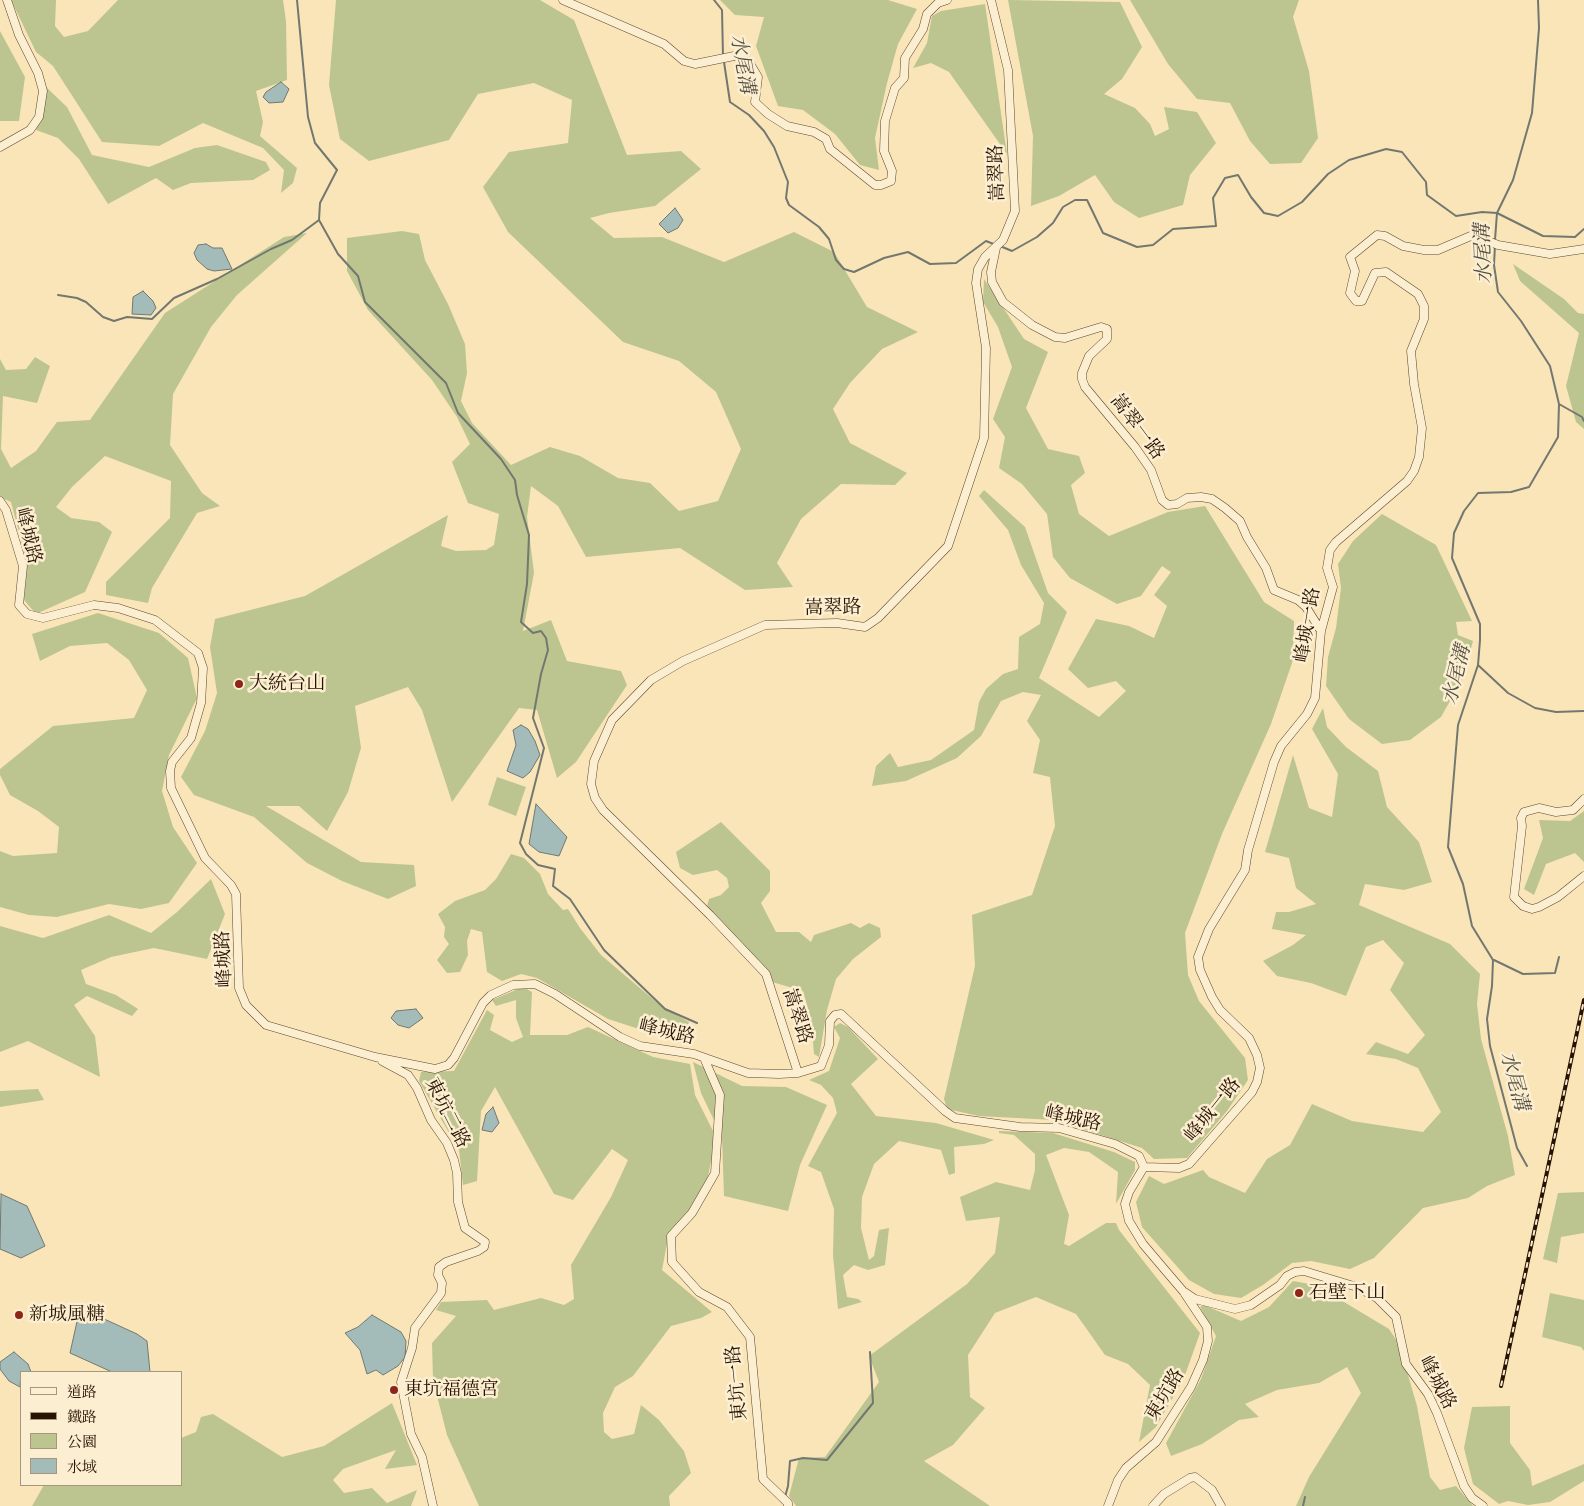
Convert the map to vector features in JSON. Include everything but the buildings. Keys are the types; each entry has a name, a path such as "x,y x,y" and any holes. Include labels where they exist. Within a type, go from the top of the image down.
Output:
{"street":[{"path":"0,147 30,130 39,116 43,97 38,73 19,35 7,0"},
{"path":"563,0 664,44 684,61 695,64 739,55 749,62 758,77 755,102 768,114 786,126 814,132 826,139 830,149 875,185 891,181 892,171 884,151 885,121 895,88 904,78 905,58 923,29 927,14 938,3 947,0"},
{"name":"嵩翠路","path":"798,1073 766,974 710,915 603,810 594,798 591,784 594,761 612,720 651,680 683,661 766,625 837,623 865,627 878,618 948,546 984,438 986,348 976,283 978,269 985,256 996,248 1002,240 1015,211 1008,70 991,0"},
{"name":"峰城一路","path":"1144,1167 1179,1168 1189,1164 1252,1092 1257,1082 1260,1068 1257,1055 1249,1038 1220,1010 1200,970 1198,957 1210,929 1246,870 1248,850 1274,762 1281,746 1307,714 1315,698 1321,631 1332,598 1333,588 1327,568 1330,550 1336,542 1407,481 1419,457 1422,428 1411,366 1413,342 1424,318 1424,306 1418,294 1386,272 1375,273 1362,301 1356,302 1350,293 1355,271 1350,257 1376,235 1385,236 1403,246 1438,250 1466,236 1479,237 1495,244 1550,254 1584,249"},
{"name":"嵩翠一路","path":"996,248 991,272 994,287 1003,302 1032,325 1055,337 1065,338 1101,327 1107,329 1109,335 1107,339 1089,356 1082,373 1082,379 1086,387 1135,447 1151,470 1162,500 1168,505 1177,504 1188,498 1212,499 1240,520 1247,537 1266,568 1274,590 1298,600 1306,608 1321,631"},
{"name":"峰城路","path":"0,501 6,510 22,566 19,605 27,614 43,618 94,605 118,608 155,620 198,654 203,668 201,703 191,738 172,762 170,771 171,788 204,858 232,885 236,894 239,988 246,1006 266,1026 375,1057 398,1060 427,1068 448,1065 454,1058 482,1003 491,995 512,984 535,984 555,994 620,1037 640,1046 694,1054 748,1073 798,1073 821,1066 829,1045 830,1021 835,1015 841,1014 944,1112 955,1118 1020,1127 1060,1128 1128,1150 1139,1156 1144,1167 1129,1192 1125,1204 1129,1221 1143,1244 1183,1291 1195,1299 1235,1309 1250,1305 1280,1285 1287,1276 1295,1272 1304,1271 1357,1287 1377,1298 1396,1317 1406,1364 1428,1394 1464,1486 1472,1498 1483,1506"},
{"path":"1584,799 1573,810 1565,812 1539,808 1524,812 1521,818 1522,826 1514,897 1523,906 1532,909 1539,907 1558,897 1584,876"},
{"name":"東坑二路","path":"375,1057 408,1075 417,1088 431,1120 447,1142 454,1160 457,1173 458,1202 465,1228 485,1242 484,1247 478,1251 446,1262 440,1267 438,1275 442,1283 441,1293 414,1328 412,1348 401,1382 411,1434 422,1457 433,1506"},
{"name":"東坑一路","path":"704,1058 720,1095 715,1174 692,1213 671,1236 672,1262 699,1292 727,1306 750,1337 762,1479 788,1503 788,1506"},
{"name":"東坑路","path":"1108,1506 1118,1480 1126,1468 1156,1442 1191,1387 1203,1360 1208,1341 1207,1327 1183,1291"},
{"path":"1153,1506 1164,1494 1190,1478 1196,1477 1212,1490 1222,1506"}],"green space":[{"path":"11,0 56,0 55,26 64,37 88,31 118,0 283,0 286,21 287,80 256,91 263,122 260,136 297,168 293,183 281,193 284,170 263,148 203,123 159,146 102,142 53,66 36,52"},
{"path":"336,0 540,0 574,20 627,155 681,151 701,169 655,206 590,218 614,238 662,237 724,262 794,232 834,252 867,307 918,332 882,349 850,383 833,409 850,443 907,473 895,485 841,484 801,519 777,563 793,587 745,590 680,548 586,557 558,506 531,486 527,517 534,573 523,631 551,620 567,661 621,671 627,685 576,762 557,778 537,710 519,708 452,802 422,710 408,687 355,706 361,748 348,792 327,831 299,806 266,806 361,862 414,865 416,886 388,899 342,881 307,863 254,817 194,795 181,777 205,731 217,693 210,647 215,619 305,596 448,515 441,546 456,551 486,550 494,545 499,514 468,503 452,462 470,444 457,417 432,380 368,310 347,271 347,238 402,231 419,234 425,260 448,304 465,344 467,373 461,401 472,423 511,465 550,447 580,456 618,478 650,483 679,511 718,501 741,449 716,392 679,361 623,342 508,232 483,187 509,152 568,143 572,100 534,83 478,94 449,140 369,161 340,139 329,85"},
{"path":"720,0 888,0 917,9 898,44 887,83 875,138 879,170 860,165 835,134 803,110 778,106 756,46 764,17 735,15"},
{"path":"1008,0 1120,2 1142,47 1122,79 1104,94 1135,108 1150,124 1155,136 1169,129 1164,107 1197,112 1216,143 1190,175 1183,205 1139,218 1114,202 1095,175 1059,196 1031,206 1033,136"},
{"path":"1130,0 1299,0 1293,17 1309,71 1318,138 1301,163 1270,164 1250,141 1230,103 1197,99 1168,64"},
{"path":"985,4 1007,154 949,72 931,63 913,68 927,43 932,16 941,11"},
{"path":"0,31 25,77 19,121 0,121"},
{"path":"46,87 67,107 92,155 149,167 195,148 217,145 266,162 270,170 253,180 191,183 173,190 156,178 108,204 79,159 58,138 36,130"},
{"path":"307,233 237,295 211,327 173,394 170,445 202,493 220,506 197,513 152,588 148,603 106,595 106,582 170,518 171,481 105,456 72,487 56,507 71,518 99,522 112,532 85,592 36,614 24,600 27,562 11,502 0,497 0,359 6,370 26,369 35,357 50,366 37,403 3,396 1,449 11,468 36,451 57,422 90,420 165,313 284,237"},
{"path":"1513,264 1564,299 1578,313 1584,314 1584,429 1576,422 1566,386 1579,333 1520,281"},
{"path":"984,279 1024,339 1048,352 1026,408 1048,449 1079,456 1085,473 1071,485 1079,514 1109,536 1168,512 1205,506 1264,602 1294,621 1293,660 1271,724 1222,834 1185,933 1188,975 1199,1001 1245,1058 1248,1080 1227,1111 1187,1158 1154,1159 1142,1148 1054,1120 979,1116 947,1109 944,1099 975,966 972,915 1032,895 1055,826 1050,777 1033,773 1040,740 1027,721 1041,695 1023,692 1001,701 981,736 957,758 906,781 872,786 876,766 890,753 898,767 931,760 974,730 979,702 986,689 1003,674 1018,669 1019,637 1040,624 1044,603 1021,565 1008,530 979,496 984,490 1025,527 1048,593 1067,612 1039,678 1099,717 1126,691 1116,681 1088,688 1068,669 1096,619 1129,626 1154,638 1167,606 1154,595 1171,572 1162,566 1141,596 1117,604 1070,578 1053,557 1047,514 1022,484 999,468 1005,437 993,419 1012,367 998,327 983,302"},
{"path":"1382,514 1436,545 1472,621 1456,622 1458,635 1473,641 1463,678 1441,717 1410,740 1382,744 1349,719 1326,686 1328,657 1336,628 1341,588 1338,564 1353,541"},
{"path":"98,613 159,633 188,658 197,698 169,755 162,791 173,827 197,863 169,903 141,909 109,904 57,917 29,915 0,907 0,851 13,856 57,853 59,827 38,811 10,795 0,775 0,769 53,726 134,718 147,690 129,660 107,643 70,646 40,661 32,634"},
{"path":"1323,708 1327,727 1346,747 1378,771 1387,807 1419,842 1432,882 1404,890 1365,884 1359,905 1450,944 1480,974 1477,1004 1481,1039 1508,1136 1515,1175 1487,1186 1468,1198 1423,1208 1374,1258 1350,1269 1311,1261 1292,1263 1263,1285 1241,1298 1214,1294 1189,1280 1142,1227 1136,1202 1149,1176 1164,1184 1203,1170 1209,1177 1245,1193 1267,1159 1290,1145 1312,1104 1352,1121 1423,1132 1441,1112 1418,1068 1396,1059 1366,1054 1376,1042 1408,1054 1425,1035 1390,990 1404,963 1383,940 1366,947 1346,996 1311,983 1277,976 1263,961 1293,945 1306,935 1272,929 1276,912 1289,912 1316,904 1296,888 1289,858 1265,852 1293,755 1309,808 1332,817 1338,774 1312,729"},
{"path":"497,777 526,787 516,816 488,805"},
{"path":"1584,811 1584,862 1575,853 1546,864 1534,895 1524,889 1543,838 1539,820 1570,821"},
{"path":"721,822 770,871 770,891 761,903 776,932 799,932 811,942 814,935 851,923 860,928 869,923 880,928 881,937 853,959 836,979 827,1010 819,1057 814,1054 811,1019 803,991 772,982 707,906 709,899 721,895 729,887 727,878 717,870 693,875 680,868 676,852"},
{"path":"511,854 524,858 540,874 548,894 563,910 568,909 601,955 661,1006 689,1022 686,1038 645,1031 608,1019 537,978 521,974 502,981 487,972 482,932 471,929 467,941 468,955 460,972 447,973 437,960 449,944 444,937 445,927 438,914 455,901 485,890 496,879"},
{"path":"211,879 225,914 207,959 154,948 111,957 81,970 86,984 116,995 138,1009 132,1016 87,996 74,1005 95,1036 100,1077 28,1041 0,1052 0,926 43,938 109,915 151,933 177,912"},
{"path":"523,987 532,992 530,1035 567,1035 588,1027 653,1057 690,1064 695,1095 716,1137 706,1186 689,1212 669,1233 662,1270 712,1312 701,1318 671,1326 633,1376 615,1387 603,1413 604,1432 612,1439 634,1434 641,1405 659,1420 684,1451 691,1473 669,1496 670,1506 479,1506 447,1435 433,1380 432,1343 456,1316 436,1310 441,1302 487,1300 494,1310 541,1298 564,1305 574,1299 571,1265 611,1197 628,1160 612,1149 573,1200 554,1194 495,1087 481,1111 477,1181 463,1185 459,1150 419,1081 421,1072 454,1071 487,1010 494,1015 490,1030 512,1042 523,1037 516,1018 516,1000 496,1006 492,1000"},
{"path":"840,1023 848,1027 878,1059 851,1084 876,1116 936,1123 994,1140 984,1144 954,1147 955,1173 949,1175 941,1150 899,1141 874,1164 862,1197 861,1228 869,1260 874,1256 879,1230 889,1228 885,1265 868,1270 854,1265 843,1275 847,1297 858,1299 862,1302 838,1309 833,1255 834,1209 821,1172 808,1166 837,1113 833,1098 821,1085 809,1080 829,1071 840,1038 834,1027"},
{"path":"693,1062 742,1086 786,1087 827,1105 800,1165 788,1211 724,1196 722,1137 701,1093"},
{"path":"38,1089 44,1100 0,1107 0,1091"},
{"path":"999,1131 1053,1133 1114,1152 1135,1162 1135,1170 1116,1204 1118,1172 1089,1152 1064,1148 1046,1155 1069,1215 1064,1244 1069,1246 1106,1223 1116,1223 1119,1230 1200,1333 1184,1378 1156,1427 1139,1442 1150,1385 1128,1364 1105,1355 1076,1314 1036,1297 995,1313 968,1355 970,1397 985,1408 953,1445 924,1461 990,1506 796,1506 789,1496 799,1458 825,1457 879,1382 869,1356 967,1284 995,1253 1000,1217 966,1221 960,1197 996,1182 1030,1190 1035,1170 1035,1154 1014,1135 999,1133"},
{"path":"1584,1192 1584,1233 1561,1237 1557,1263 1543,1259 1558,1193"},
{"path":"1293,1281 1337,1289 1339,1299 1389,1329 1399,1344 1417,1406 1430,1477 1440,1490 1456,1486 1473,1506 1296,1506 1309,1477 1361,1393 1347,1367 1319,1383 1277,1390 1245,1404 1259,1417 1239,1420 1202,1444 1171,1456 1166,1443 1201,1379 1216,1336 1200,1307 1204,1305 1241,1321 1269,1307"},
{"path":"1550,1293 1584,1300 1584,1351 1581,1347 1542,1337"},
{"path":"392,1403 417,1465 385,1469 396,1450 343,1469 333,1480 344,1493 372,1488 387,1503 417,1490 411,1506 32,1506 43,1486 182,1486 182,1438 196,1432 201,1417 213,1414 282,1457 324,1446"},
{"path":"1510,1406 1510,1443 1530,1470 1532,1486 1584,1464 1584,1481 1550,1502 1528,1505 1508,1501 1499,1504 1473,1484 1464,1448 1472,1407"}],"water":[{"path":"281,82 289,89 283,102 269,103 263,97 266,92"},
{"path":"675,208 683,220 678,228 668,233 659,224"},
{"path":"206,244 213,248 222,248 232,269 214,271 207,269 197,260 194,253 198,245"},
{"path":"143,291 153,301 156,308 151,315 132,314 133,297"},
{"path":"521,725 528,729 540,755 530,772 523,778 507,771 516,745 513,730"},
{"path":"536,804 567,837 559,856 539,852 529,844"},
{"path":"416,1009 423,1018 409,1028 398,1025 391,1018 396,1011"},
{"path":"493,1107 499,1123 492,1132 482,1130 486,1114"},
{"path":"1,1194 27,1206 45,1246 21,1258 0,1249"},
{"path":"80,1308 137,1334 147,1341 150,1371 110,1371 70,1353"},
{"path":"372,1315 401,1332 406,1341 405,1357 398,1366 383,1375 376,1370 367,1374 360,1350 345,1333 358,1327"},
{"path":"14,1352 28,1364 31,1371 20,1371 20,1387 9,1381 0,1369 0,1362"}],"waterway":[{"path":"297,0 308,117 315,143 337,170 320,203 319,220 338,254 358,276 365,302 446,383 458,413 501,459 515,480 517,495 529,535 527,584 521,622 533,633 541,631 546,638 548,650 541,674 533,718 544,748 520,843 526,854 538,865 555,869 553,886 570,899 604,950 665,1009 697,1023"},
{"name":"水尾溝","path":"714,0 722,10 723,57"},
{"path":"1495,240 1497,213 1513,180 1532,113 1539,28 1538,0"},
{"name":"水尾溝","path":"724,62 730,102 749,115 764,131 774,147 788,182 786,198 789,205 819,227 829,239 836,260 844,269 854,272 884,258 908,252 930,264 956,263 986,241 996,245"},
{"name":"水尾溝","path":"1000,246 1012,251 1037,237 1053,223 1063,207 1075,200 1087,200 1103,233 1137,247 1153,245 1173,229 1216,226 1213,198 1225,178 1238,175 1251,197 1264,213 1278,216 1302,202 1328,174 1349,160 1386,149 1402,152 1426,182 1427,195 1456,216 1482,212 1497,213 1543,236 1575,237 1584,229"},
{"path":"58,295 77,298 86,302 103,317 114,321 127,317 152,319 174,298 217,279 271,249 292,240 319,220"},
{"name":"水尾溝","path":"1495,245 1494,265 1498,292 1521,321 1550,366 1559,404 1558,437 1529,487 1511,492 1478,493 1464,511 1454,533 1452,558 1480,624 1480,640 1478,665 1458,725 1448,847 1463,884 1472,926 1493,960 1492,986 1487,1019 1490,1046 1517,1148 1527,1166"},
{"path":"1559,404 1582,417 1584,421"},
{"path":"1478,665 1508,693 1535,708 1556,712 1584,711"},
{"path":"1494,960 1523,974 1555,973 1559,957"},
{"path":"785,1497 790,1461 803,1458 827,1460 873,1403 870,1352"},
{"path":"1303,1506 1305,1497"}],"railway":[{"path":"1501,1386 1584,1000"}],"place":[{"name":"大統台山","path":"239,684"},
{"name":"石壁下山","path":"1299,1293"},
{"name":"新城風糖","path":"19,1315"},
{"name":"東坑福德宮","path":"394,1390"}]}
